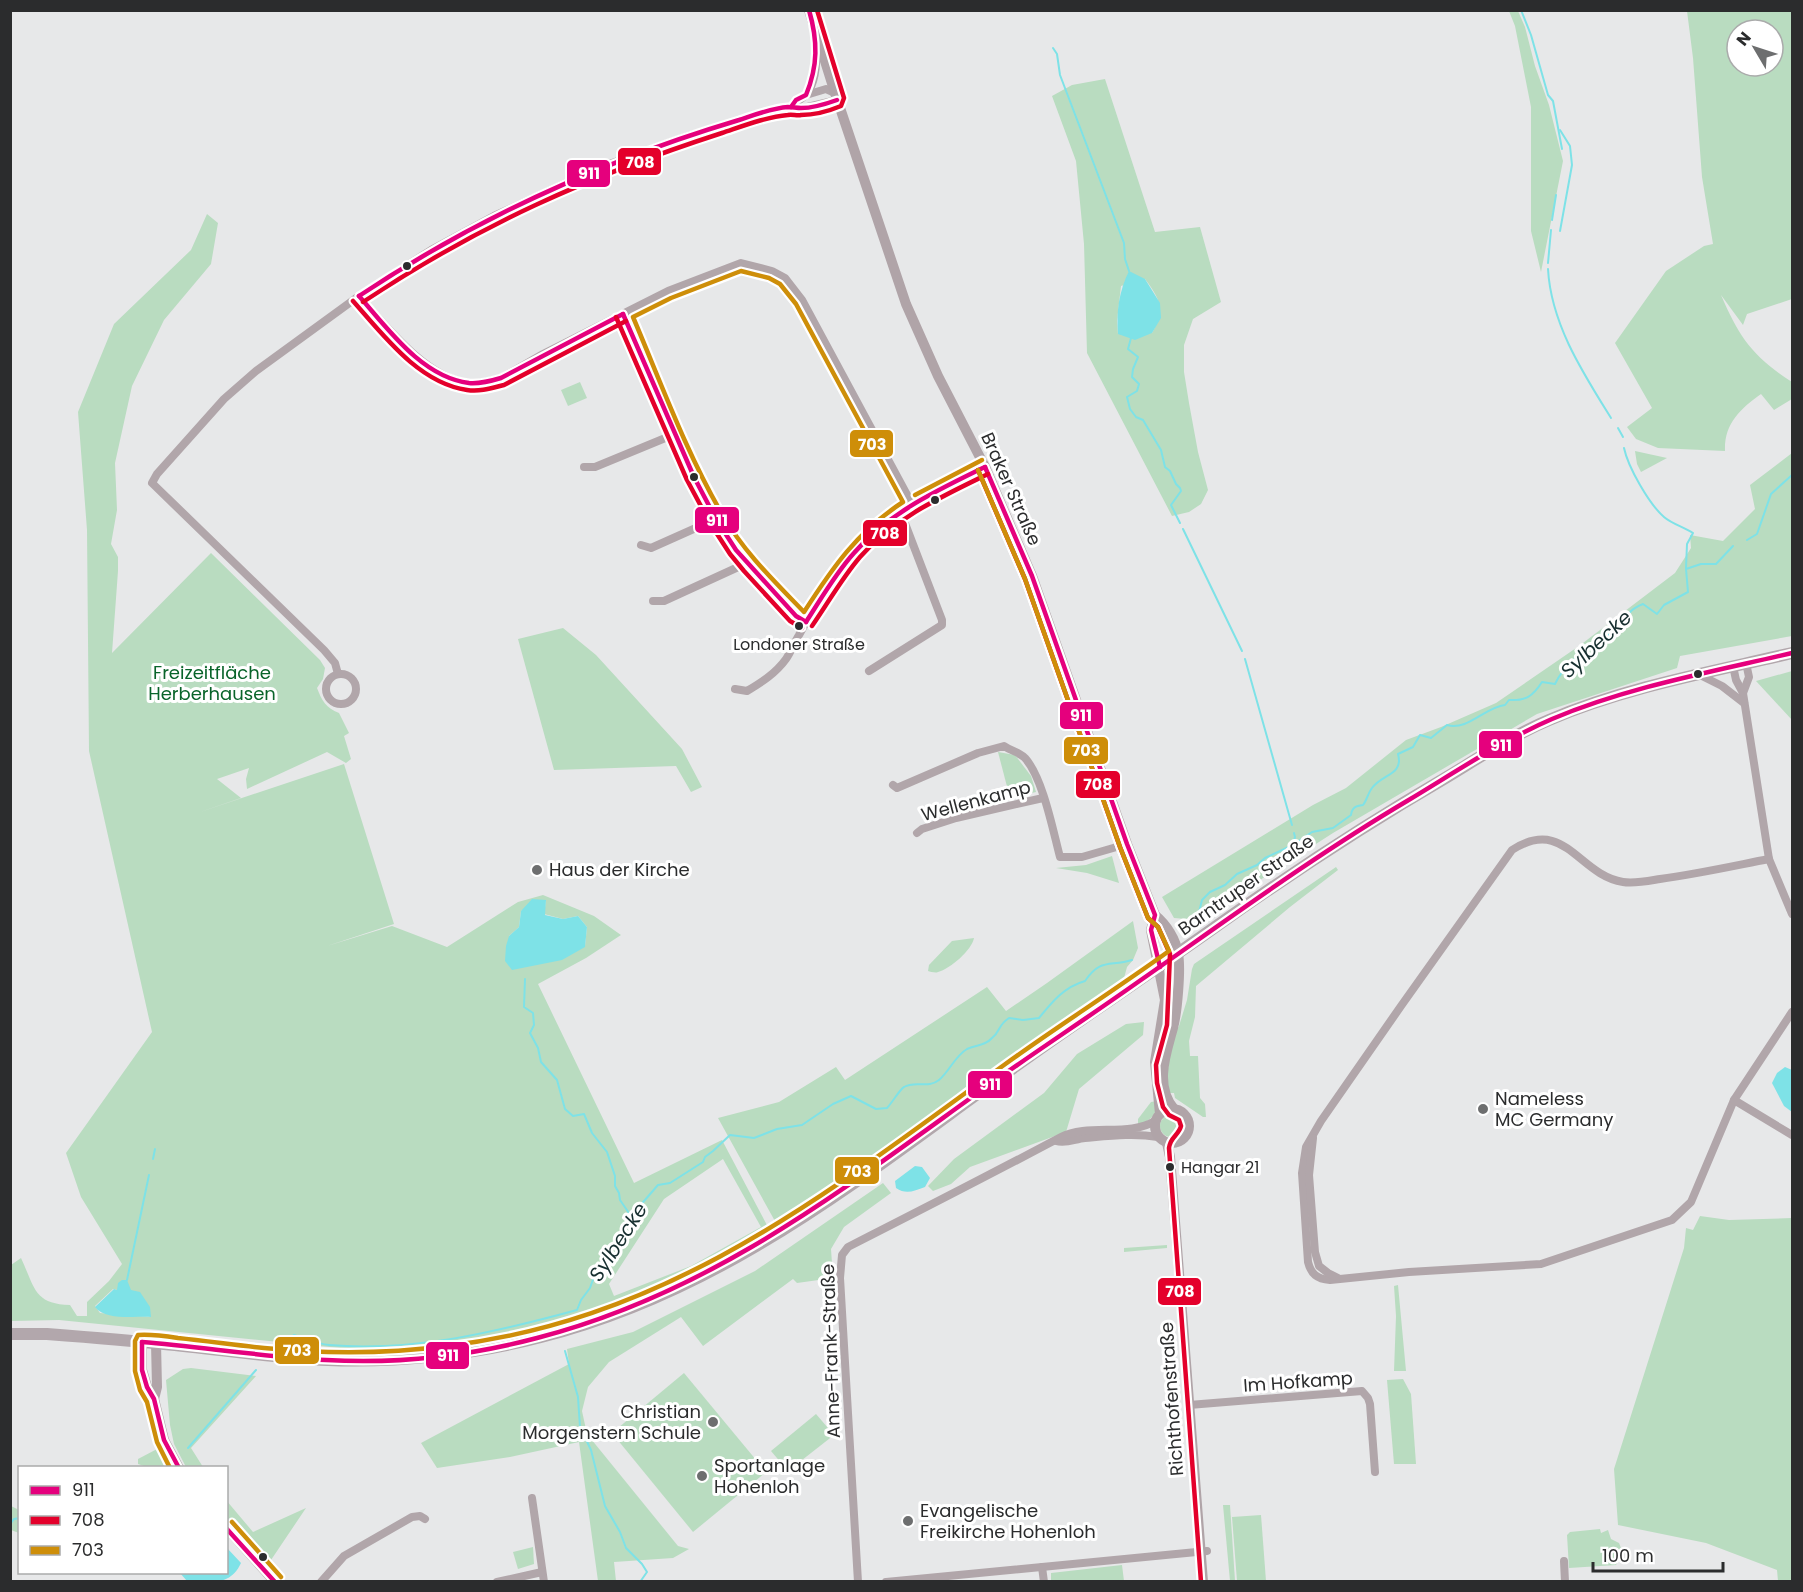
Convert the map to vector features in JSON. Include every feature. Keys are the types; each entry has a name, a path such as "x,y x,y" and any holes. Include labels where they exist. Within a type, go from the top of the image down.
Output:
{"main road":[{"name":"Barntruper Straße","path":"10,1334 47,1334 330,1360 384,1359 456,1353 539,1338 643,1304 704,1276 783,1231 918,1139 986,1088 1294,871 1358,830 1530,729 1572,711 1618,696 1698,674 1792,653"}],"street":[{"name":"Braker Straße","path":"809,10 836,97 913,323 985,467 1032,576 1126,844 1155,915 1164,922 1178,953"},
{"path":"806,95 817,63 816,33"},
{"path":"791,107 796,100 826,89 836,97"},
{"path":"338,674 335,663 324,650 152,483 157,474 224,399 273,357 358,296 431,250 494,216 591,172 691,135 836,97"},
{"path":"358,296 395,336 424,362 442,374 468,383 484,383 501,378 668,291 741,263 772,271 785,278 802,300 914,506"},
{"path":"623,314 694,477 716,519 747,563 796,616 806,622"},
{"path":"584,467 595,467 675,434"},
{"path":"735,689 747,691 776,671 788,657 806,622 832,581 851,556 880,527 985,467"},
{"path":"868,671 942,625 901,513"},
{"path":"641,545 651,548 716,519"},
{"path":"653,601 664,601 747,563"},
{"path":"1740,665 1749,677 1743,693"},
{"path":"1740,665 1736,680 1743,693 1769,859 1792,914"},
{"path":"338,674 349,676 355,683 356,692 354,697 341,704 332,701 326,693 328,681 338,674"},
{"path":"1698,674 1722,686 1744,703"},
{"name":"Wellenkamp","path":"893,785 897,788 978,753 1004,746 1025,759 1035,774 1060,857 1082,857 1126,844"},
{"name":"Wellenkamp","path":"917,832 956,819 1043,798"},
{"path":"1769,859 1693,874 1623,882 1605,876 1558,842 1535,839 1512,850 1321,1121 1313,1136 1309,1175 1316,1261 1322,1269 1338,1278 1541,1264 1672,1220 1690,1202 1734,1100 1792,1012"},
{"name":"Braker Straße","path":"1155,915 1151,930 1160,967"},
{"path":"1160,967 1165,1000 1155,1062 1158,1117 1155,1128 1167,1141 1185,1138 1189,1126 1184,1114 1174,1109 1167,1096 1163,1065 1174,1026 1178,953"},
{"path":"1734,1100 1792,1135"},
{"path":"1158,1117 1174,1109"},
{"name":"Anne-Frank-Straße","path":"858,1581 840,1278 842,1255 848,1247 1061,1137 1077,1133 1140,1127 1148,1125 1158,1117"},
{"name":"Anne-Frank-Straße","path":"1056,1141 1062,1143 1082,1138 1135,1134 1167,1141"},
{"name":"Richthofenstraße","path":"1167,1141 1204,1552 1209,1581"},
{"path":"142,1342 142,1370 147,1387 154,1399 164,1440 178,1466"},
{"path":"154,1399 158,1388 156,1343"},
{"name":"Im Hofkamp","path":"1192,1404 1362,1391 1370,1404 1375,1472"},
{"path":"532,1498 544,1581"},
{"path":"321,1581 344,1556 364,1543 412,1517 420,1516 425,1519"},
{"path":"228,1529 275,1581"},
{"path":"886,1581 1204,1552"},
{"name":"Richthofenstraße","path":"1203,1581 1204,1552"},
{"path":"1564,1562 1565,1581"},
{"path":"1042,1567 1044,1581"},
{"path":"497,1581 542,1572"}],"green space":[{"path":"1509,11 1518,11 1525,27 1535,66 1549,105 1563,161 1541,272 1531,231 1531,107 1515,26"},
{"path":"1687,11 1792,11 1792,299 1747,314 1743,325 1721,295 1734,323 1757,355 1792,382 1792,399 1774,410 1761,394 1753,400 1730,425 1725,441 1725,451 1658,448 1636,439 1627,427 1652,408 1615,343 1666,271 1704,246 1713,244 1702,177"},
{"path":"1105,79 1155,232 1200,227 1221,302 1193,319 1184,345 1184,372 1189,403 1208,490 1201,504 1189,512 1172,516 1087,353 1084,244 1076,161 1052,96 1072,85","holes":["1145,279 1158,299 1160,311 1152,333 1118,334 1117,321 1121,286"]},
{"name":"Freizeitfläche Herberhausen","path":"207,214 218,223 211,264 164,320 132,386 115,463 117,510 111,544 118,557 118,571 112,653 211,553 320,660 325,668 323,679 317,688 325,704 339,713 349,733 344,736 351,759 346,763 327,752 247,789 246,779 249,768 217,779 241,798 197,813 344,764 394,924 327,946 392,926 447,947 518,902 543,895 594,916 621,935 586,958 538,984 634,1183 722,1140 769,1229 707,1266 606,1307 541,1327 451,1343 350,1349 59,1320 11,1321 11,1265 21,1258 33,1286 42,1298 58,1304 70,1305 77,1316 87,1316 87,1302 109,1281 122,1264 81,1197 66,1153 152,1032 89,751 87,530 78,412 114,324 191,250","holes":["546,901 544,914 563,919 578,916 587,927 585,946 509,936 519,927 521,911","723,1159 761,1227 691,1266 614,1296 609,1284 664,1199","113,1289 151,1317 100,1313 95,1306"]},
{"path":"580,382 587,398 568,406 561,390"},
{"path":"1635,451 1667,458 1641,472"},
{"path":"1792,453 1792,636 1680,656 1677,668 1537,714 1333,833 1198,920 1174,918 1162,897 1313,805 1346,788 1406,740 1496,703 1579,646 1675,573 1691,548 1690,535 1723,541 1755,509 1750,485"},
{"path":"563,628 596,655 682,749 702,787 691,792 676,766 554,770 518,639"},
{"path":"1792,671 1792,720 1756,681"},
{"path":"998,752 1015,755 1031,776 1036,792 1010,798"},
{"path":"1112,856 1119,883 1087,873 1056,868 1086,865"},
{"path":"1336,867 1338,870 1196,986 1195,1017 1189,1041 1190,1056 1198,1056 1200,1098 1205,1104 1206,1117 1203,1117 1175,1098 1174,1093 1168,1093 1166,1083 1172,1039 1179,1026 1187,1000 1194,964"},
{"path":"1133,921 1138,948 1127,967 1123,982 776,1223 718,1118 779,1102 836,1067 845,1080 987,987 1006,1011"},
{"path":"974,938 965,953 954,963 937,972 928,971 929,965 952,941"},
{"path":"1144,1022 1143,1035 1079,1089 1066,1132 970,1167 951,1184 933,1191 928,1186 954,1159 1044,1093 1077,1054 1126,1024"},
{"path":"1157,1101 1152,1117 1138,1125 1138,1119 1151,1102"},
{"path":"1171,1115 1179,1118 1182,1126 1179,1134 1171,1137 1163,1134 1160,1126 1163,1118"},
{"path":"883,1183 891,1193 844,1227 831,1249 833,1278 797,1283 793,1279 703,1346 681,1317 609,1362 588,1387 582,1411 587,1434 678,1546 689,1549 673,1558 614,1562 616,1581 598,1581 579,1442 510,1457 437,1468 421,1443 569,1364 567,1349 633,1332 755,1271"},
{"path":"1700,1216 1729,1220 1792,1218 1792,1581 1778,1581 1777,1570 1706,1543 1618,1525 1614,1469 1684,1248 1686,1228 1693,1230"},
{"path":"1167,1245 1167,1248 1124,1252 1124,1248"},
{"path":"1398,1285 1406,1371 1394,1371 1396,1316 1394,1286"},
{"path":"183,1369 256,1376 191,1448 202,1466 185,1466 174,1444 170,1425 166,1380"},
{"path":"684,1373 766,1472 693,1532 612,1433"},
{"path":"1403,1379 1411,1394 1416,1464 1394,1464 1387,1380"},
{"path":"816,1414 834,1435 788,1471 771,1451"},
{"path":"159,1448 168,1466 144,1466 138,1464 138,1459"},
{"path":"228,1502 253,1532 306,1508 271,1560 258,1547 255,1551 228,1519"},
{"path":"1223,1505 1230,1505 1235,1581 1230,1581"},
{"path":"11,1506 18,1510 18,1533 11,1530"},
{"path":"1261,1515 1266,1581 1237,1581 1232,1517"},
{"path":"1600,1529 1601,1533 1608,1530 1611,1539 1619,1543 1623,1553 1616,1565 1569,1568 1567,1535 1570,1532"},
{"path":"533,1547 534,1564 518,1569 513,1552"},
{"path":"1122,1565 1124,1581 1051,1581 1051,1573"}],"water":[{"path":"1129,271 1145,279 1160,303 1161,318 1152,333 1135,340 1118,334 1119,302"},
{"path":"532,899 546,900 545,915 563,919 578,916 587,927 585,947 562,960 512,970 505,961 506,946 509,936 519,927 521,911"},
{"path":"1785,1067 1792,1070 1792,1112 1784,1106 1772,1083 1777,1073"},
{"path":"915,1166 922,1167 930,1178 925,1187 907,1192 896,1188 895,1181"},
{"path":"127,1280 131,1290 140,1292 150,1307 151,1317 113,1316 95,1307 114,1289 117,1290 118,1283"},
{"path":"228,1549 241,1563 236,1571 225,1580 187,1581 181,1574 228,1574"}],"waterway":[{"path":"1521,10 1531,35 1548,95 1553,101 1562,149"},
{"path":"1053,48 1057,54 1060,75 1124,243 1125,259 1129,271"},
{"path":"1560,130 1570,146 1572,165 1560,231"},
{"path":"1552,220 1556,195"},
{"path":"1548,263 1551,230"},
{"path":"1548,269 1555,309 1570,347 1611,418"},
{"path":"1131,338 1128,349 1138,357 1132,377 1139,384 1137,391 1127,397 1130,409 1136,417 1143,420 1161,450 1165,467 1180,488 1181,491 1171,505 1180,523"},
{"path":"1618,428 1623,437"},
{"path":"1624,448 1634,475 1658,511 1667,519 1693,533 1687,544 1686,568"},
{"name":"Sylbecke","path":"1747,540 1757,534 1771,494 1792,475"},
{"path":"1183,529 1242,651"},
{"name":"Sylbecke","path":"1193,919 1199,912 1202,900 1237,874 1293,845 1312,832 1333,828 1351,815 1355,807 1363,805 1376,783 1395,770 1399,761 1398,754 1413,747 1420,735 1431,738 1447,725 1462,725 1505,705 1509,700 1528,697 1542,682 1555,684 1574,659 1617,629 1632,610 1643,604 1657,614 1664,605 1688,592 1686,569 1701,564 1716,564 1733,546"},
{"path":"1245,659 1292,825"},
{"path":"1293,844 1294,833"},
{"name":"Sylbecke","path":"282,1345 294,1335 329,1345 392,1346 423,1343 485,1333 577,1310 590,1288 596,1271 631,1216 658,1185 670,1183 703,1162 705,1157 730,1135 754,1138 777,1129 802,1125 833,1104 851,1096 876,1109 887,1108 904,1087 913,1084 935,1083 963,1052 989,1041 1009,1018 1023,1020 1039,1018 1059,996 1085,981 1096,969 1106,964 1132,960"},
{"path":"525,979 524,1007 533,1013 534,1025 530,1033 538,1048 541,1062 557,1080 565,1109 573,1116 584,1114 592,1133 607,1152 620,1200 631,1216"},
{"path":"153,1159 155,1149"},
{"path":"127,1280 149,1175"},
{"path":"565,1351 578,1397 580,1427 591,1450 605,1506 626,1548 647,1572 640,1582"},
{"name":"Sylbecke","path":"188,1448 256,1370"},
{"name":"Sylbecke","path":"10,1529 11,1523 18,1518"}],"transit line":[{"name":"911","path":"791,107 796,100 806,95 815,64 814,32 809,10"},
{"name":"708","path":"363,302 449,249 492,226 581,185 673,149 755,122 780,116 817,113 841,106 844,98 817,10"},
{"name":"911","path":"359,296 404,267 495,216 590,173 688,136 763,112 788,107 810,107 837,100"},
{"name":"703","path":"741,271 769,278 780,284 796,304 903,502 872,526 847,551 804,612 770,577 730,528 685,442 633,317 671,298 741,271"},
{"name":"911","path":"359,296 407,350 421,362 436,372 469,383 481,383 501,378 623,314"},
{"name":"708","path":"353,301 390,343 418,368 450,386 467,390 504,385 626,321"},
{"name":"911","path":"623,314 694,477 716,519 736,550 796,616 806,622"},
{"name":"708","path":"616,317 687,480 710,523 744,571 790,621 802,628"},
{"name":"703","path":"915,495 982,460"},
{"name":"911","path":"985,467 1032,576 1127,844 1155,915 1151,930 1160,967"},
{"name":"911","path":"806,622 847,561 882,526 915,504 985,467"},
{"name":"708","path":"978,470 1025,579 1120,847 1148,918 1158,927 1170,954 1167,1025 1156,1065 1157,1083 1163,1107 1169,1115 1179,1120 1181,1126 1169,1148 1201,1582"},
{"name":"703","path":"169,1466 157,1442 147,1402 140,1390 135,1371 135,1341 138,1335 158,1335 264,1348 310,1351 401,1351 447,1346 528,1331 604,1309 675,1279 744,1243 809,1203 1169,951 1158,927 1148,918 1120,847 1025,579 978,470"},
{"name":"708","path":"812,626 847,573 873,543 920,509 988,474"},
{"name":"911","path":"142,1342 280,1357 352,1361 406,1360 485,1350 537,1338 602,1318 663,1293 721,1264 777,1232 831,1197 1304,866 1496,747 1552,719 1610,698 1670,681 1792,653"},
{"name":"911","path":"142,1342 142,1370 147,1387 154,1399 164,1440 178,1466"},
{"name":"703","path":"232,1522 281,1577"},
{"name":"911","path":"228,1530 275,1582"}],"place":[{"name":"Londoner Straße","path":"799,626"},
{"name":"Haus der Kirche","path":"537,870"},
{"name":"Nameless MC Germany","path":"1483,1109"},
{"name":"Hangar 21","path":"1170,1167"},
{"name":"Christian Morgenstern Schule","path":"713,1422"},
{"name":"Sportanlage Hohenloh","path":"702,1476"},
{"name":"Evangelische Freikirche Hohenloh","path":"908,1521"}]}
